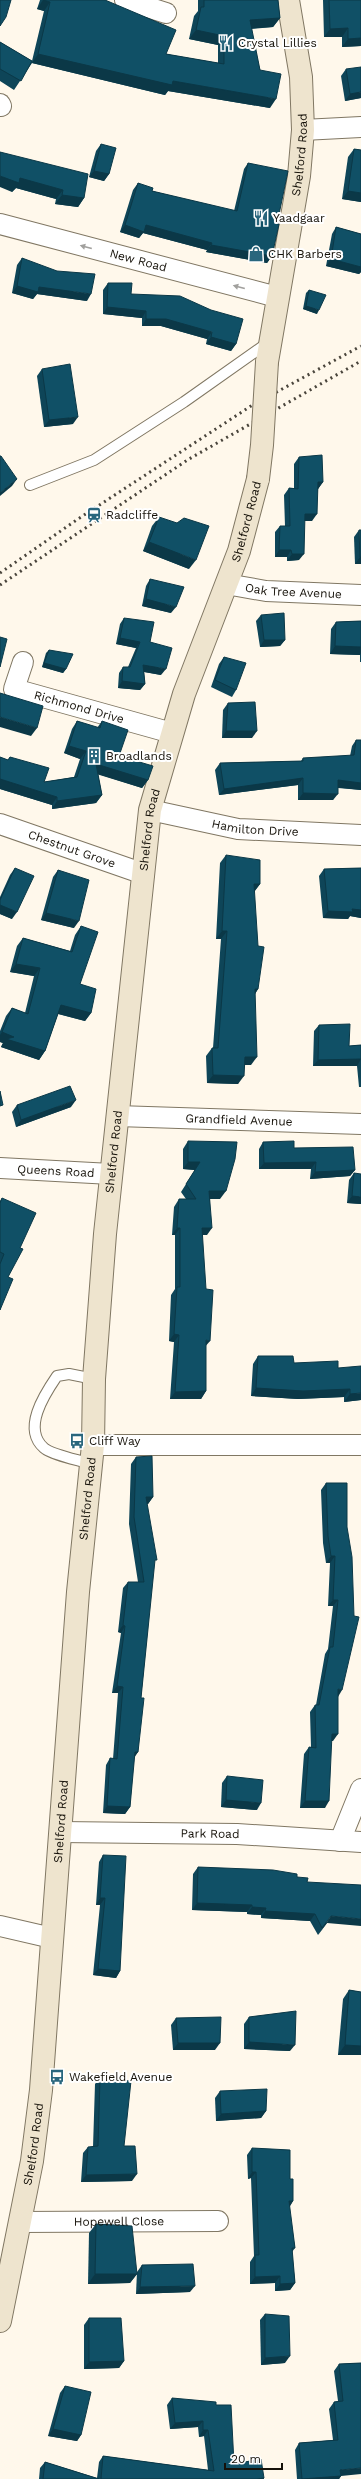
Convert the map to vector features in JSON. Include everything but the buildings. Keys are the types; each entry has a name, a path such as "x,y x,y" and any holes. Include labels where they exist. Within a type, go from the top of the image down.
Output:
{"street":[{"path":"125,0 166,14"},
{"name":"Shelford Road","path":"0,2321 32,2161 41,2090 78,1592 92,1455 94,1379 111,1174 150,810 184,694 239,551 258,479 262,445 268,352 299,176 303,130 301,77 288,0"},
{"path":"303,130 361,127"},
{"name":"New Road","path":"0,224 277,297"},
{"name":"Oak Tree Avenue","path":"226,584 266,591 361,595"},
{"name":"Richmond Drive","path":"23,662 14,689 172,733"},
{"name":"Hamilton Drive","path":"150,810 238,829 361,834"},
{"name":"Chestnut Grove","path":"0,824 144,874"},
{"name":"Grandfield Avenue","path":"117,1116 361,1124"},
{"name":"Queens Road","path":"0,1168 111,1174"},
{"path":"92,1455 361,1445"},
{"path":"340,1841 361,1789"},
{"name":"Park Road","path":"60,1832 237,1834 361,1842"},
{"path":"0,1926 52,1938"},
{"name":"Hopewell Close","path":"20,2222 218,2221"}],"lane":[{"path":"30,485 94,460 184,402 268,352"},
{"path":"92,1455 45,1449 36,1437 33,1427 42,1402 57,1376 69,1374 94,1379"}],"railway":[{"path":"0,573 78,519 251,406 361,346"},
{"path":"0,585 189,459 361,361"}],"place":[{"name":"Crystal Lillies","path":"226,43"},
{"name":"Yaadgaar","path":"261,218"},
{"name":"CHK Barbers","path":"256,254"},
{"name":"Radcliffe","path":"94,515"},
{"name":"Broadlands","path":"94,756"},
{"name":"Cliff Way","path":"77,1441"},
{"name":"Wakefield Avenue","path":"57,2077"}]}
